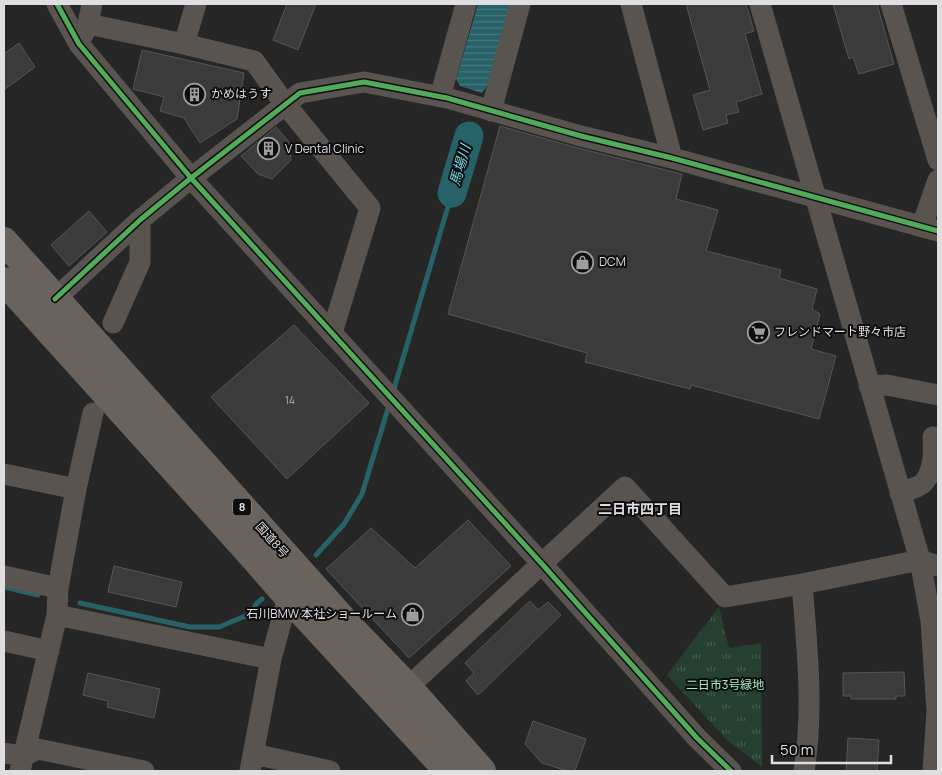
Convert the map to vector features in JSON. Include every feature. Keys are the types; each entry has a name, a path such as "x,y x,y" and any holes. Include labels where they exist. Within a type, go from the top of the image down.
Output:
{"highway":[{"name":"国道8号","path":"4,241 350,628 408,687 482,771"},
{"name":"国道8号","path":"4,281 288,597 448,771"}],"street":[{"path":"57,4 79,44 191,178 405,412 697,738 731,771"},
{"path":"184,44 196,4"},
{"path":"444,97 466,4"},
{"path":"488,110 520,4"},
{"path":"631,4 672,158"},
{"path":"760,4 900,492 929,563 937,711 933,771"},
{"path":"891,4 938,160"},
{"path":"79,44 90,14 184,44 254,61 285,104 370,208 332,333"},
{"path":"55,299 140,220 300,93 364,82 444,97 930,229 938,180"},
{"path":"113,323 140,262 140,220"},
{"path":"869,386 887,385 938,395"},
{"path":"16,760 49,651 57,615 58,588 76,489 93,412"},
{"path":"900,492 922,484 928,475 937,436"},
{"path":"4,474 76,489"},
{"path":"408,687 625,487 725,597 929,563"},
{"path":"4,576 58,588"},
{"path":"802,584 809,671 807,755 804,771"},
{"path":"288,597 271,659 252,763 330,771"},
{"path":"57,615 271,659"},
{"path":"4,641 49,651"},
{"path":"16,760 38,749 144,771"}],"green space":[{"name":"二日市3号緑地","path":"719,607 729,648 761,643 762,767 728,741 667,675"}],"water":[{"path":"478,4 511,4 487,86 482,93 460,86 456,79"}],"building":[{"path":"287,4 316,4 298,50 273,40"},
{"path":"686,4 746,4 754,31 745,34 762,94 736,102 739,112 726,115 728,123 703,130 693,95 710,90"},
{"path":"833,4 877,4 894,64 859,74 853,57 849,59"},
{"path":"19,43 35,67 4,90 4,54"},
{"name":"かめはうす","path":"142,50 244,73 237,119 200,143 184,118 160,111 164,97 133,89"},
{"name":"DCM","path":"500,126 682,174 676,199 718,210 706,251 781,270 779,278 817,289 812,309 820,314 811,349 836,356 819,419 691,385 690,389 585,362 587,353 448,314"},
{"name":"V Dental Clinic","path":"276,127 289,142 291,160 272,179 258,174 241,156"},
{"path":"89,211 107,232 69,266 51,245"},
{"path":"294,325 369,403 287,479 211,397"},
{"name":"石川BMW 本社ショールーム","path":"468,520 511,566 409,658 326,569 371,528 415,568"},
{"path":"114,566 182,582 176,607 108,592"},
{"path":"530,601 538,610 548,602 561,615 478,695 466,681 474,673 465,663"},
{"path":"904,672 905,696 896,696 896,699 851,699 851,696 843,696 843,673"},
{"path":"88,673 160,689 154,718 107,707 108,701 83,695"},
{"path":"533,721 586,739 575,771 568,771 542,763 525,744"},
{"path":"848,738 879,740 877,771 846,771"}],"waterway":[{"name":"馬場川","path":"452,193 469,136"},
{"path":"393,392 452,193"},
{"path":"316,555 344,524 362,494 389,405"},
{"path":"4,587 38,595"},
{"path":"80,603 190,627 219,627 250,614 262,599"}],"cycle path":[{"path":"57,4 79,44 191,178 542,564 697,738 731,771"},
{"path":"55,299 140,220 300,93 364,82 447,98 581,136 672,158 938,231"}],"place":[{"name":"かめはうす","path":"195,94"},
{"name":"V Dental Clinic","path":"269,149"},
{"name":"DCM","path":"583,262"},
{"name":"フレンドマート野々市店","path":"758,332"},
{"name":"石川BMW 本社ショールーム","path":"413,614"}],"district":[{"name":"二日市四丁目","path":"640,509"}]}
